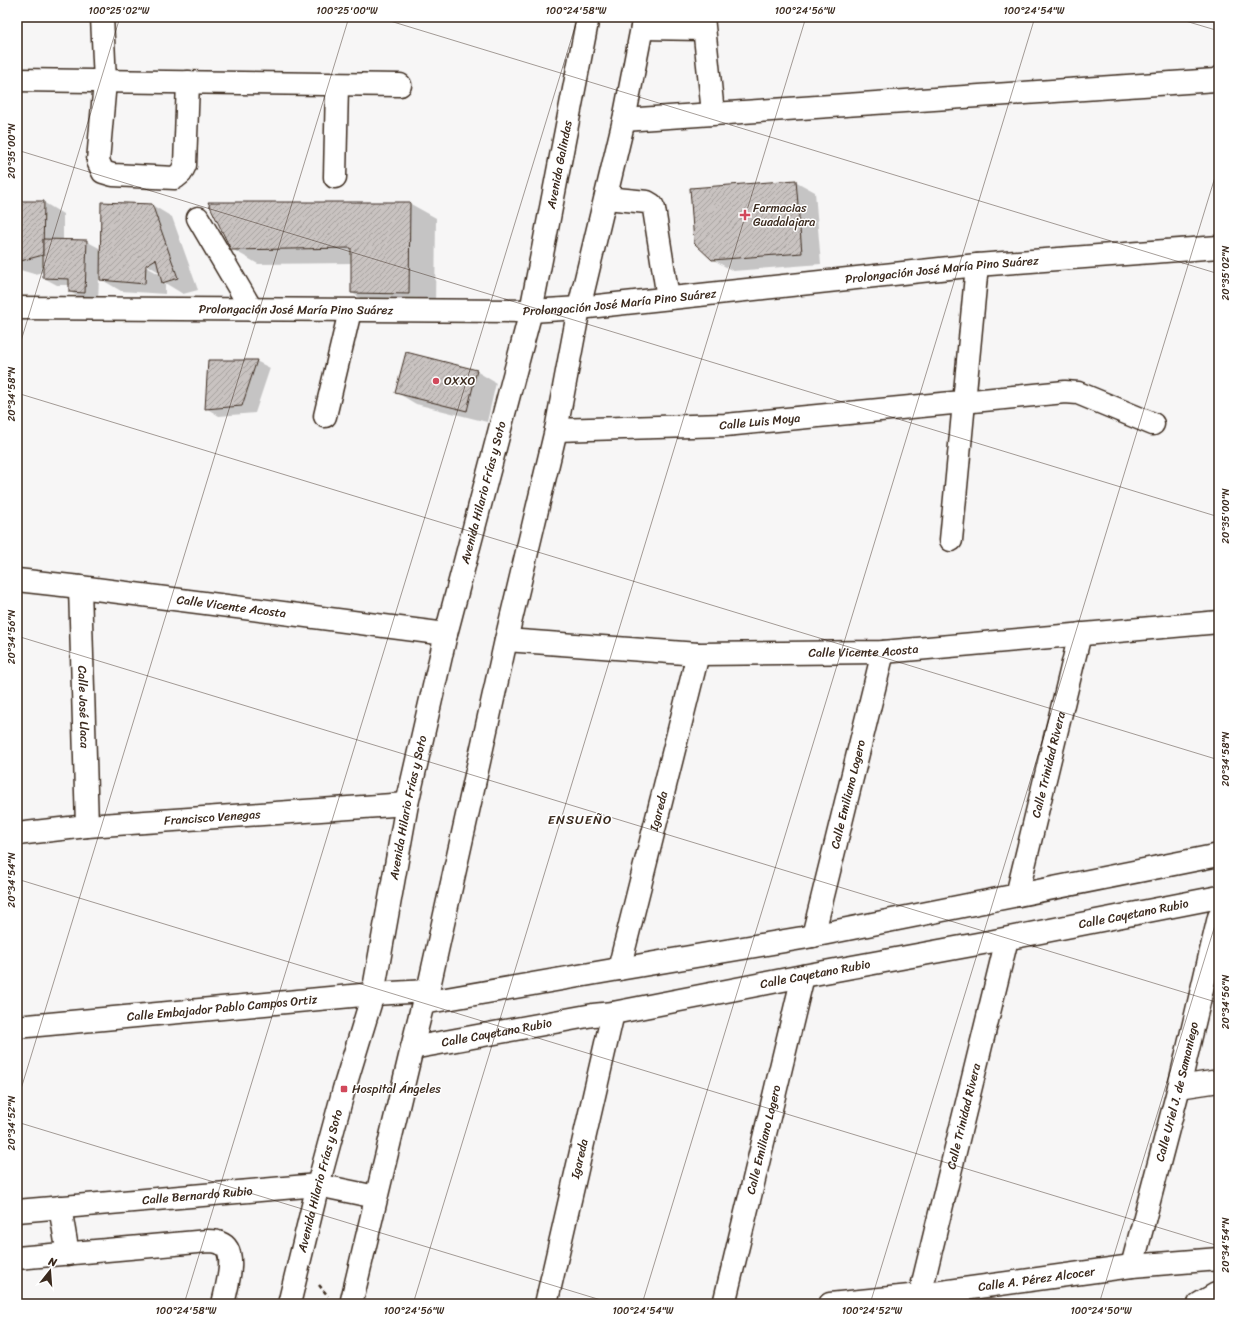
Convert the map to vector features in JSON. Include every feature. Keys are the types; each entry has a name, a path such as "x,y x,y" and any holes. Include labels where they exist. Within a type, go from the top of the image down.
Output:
{"street":[{"path":"102,17 105,82 98,161 103,172 113,176 175,178 181,172 185,165 188,82"},
{"name":"Avenida Galindas","path":"531,311 588,17"},
{"path":"351,1304 412,1048 426,997 506,640 556,430 579,308 624,120 643,22 703,23 712,113"},
{"path":"624,120 1216,80 1219,78"},
{"path":"17,80 400,85"},
{"path":"335,177 337,85"},
{"path":"606,198 647,202 652,205 654,209 668,298"},
{"path":"198,218 252,310"},
{"name":"Prolongación José María Pino Suárez","path":"17,308 531,311 579,308 977,265 1219,247"},
{"path":"951,540 977,265"},
{"path":"325,416 350,311"},
{"name":"Avenida Hilario Frías y Soto","path":"289,1304 318,1185 344,1088 373,994 407,804 446,634 531,311"},
{"name":"Calle Luis Moya","path":"556,430 725,424 1065,392 1078,393 1154,424"},
{"name":"Calle Vicente Acosta","path":"17,580 446,634"},
{"name":"Calle José Llaca","path":"80,587 87,826"},
{"name":"Calle Vicente Acosta","path":"506,640 698,654 883,652 1219,622"},
{"name":"Calle Trinidad Rivera","path":"1017,896 1080,634"},
{"name":"Calle Emiliano Logero","path":"813,936 883,652"},
{"name":"Igareda","path":"619,968 698,654"},
{"name":"Francisco Venegas","path":"17,834 87,826 407,804"},
{"path":"426,997 619,968 813,936 1219,855"},
{"name":"Calle Cayetano Rubio","path":"412,1048 593,1015 613,1013 803,976 1007,939 1219,897"},
{"name":"Calle Uriel J. de Samaniego","path":"1132,1266 1179,1087 1219,917"},
{"name":"Calle Trinidad Rivera","path":"920,1294 1007,939"},
{"name":"Calle Emiliano Logero","path":"724,1304 803,976"},
{"name":"Calle Embajador Pablo Campos Ortiz","path":"17,1027 373,994 426,997"},
{"name":"Igareda","path":"546,1304 613,1013"},
{"path":"1179,1087 1219,1081"},
{"name":"Calle Bernardo Rubio","path":"17,1210 318,1185 376,1196"},
{"path":"60,1207 68,1254"},
{"path":"17,1258 208,1241 221,1243 230,1252 231,1262 223,1304"},
{"name":"Calle A. Pérez Alcocer","path":"830,1304 920,1294 1132,1266 1219,1259"},
{"path":"1199,1304 1216,1294 1219,1294"}],"building":[{"name":"Farmacias Guadalajara","path":"796,180 802,253 712,260 694,243 690,188"},
{"path":"17,201 44,201 43,255 17,262"},
{"path":"101,202 152,204 178,278 162,283 156,259 146,265 145,284 100,280"},
{"path":"208,202 410,202 409,294 351,293 351,248 231,250"},
{"path":"43,239 87,240 85,293 69,292 69,279 43,278"},
{"name":"OXXO","path":"406,352 477,370 467,411 395,393"},
{"path":"208,360 257,360 242,406 205,409"}],"place":[{"name":"Farmacias Guadalajara","path":"745,215"},
{"name":"OXXO","path":"436,381"},
{"name":"Hospital Ángeles","path":"344,1089"}],"district":[{"name":"ENSUEÑO","path":"580,819"}]}
